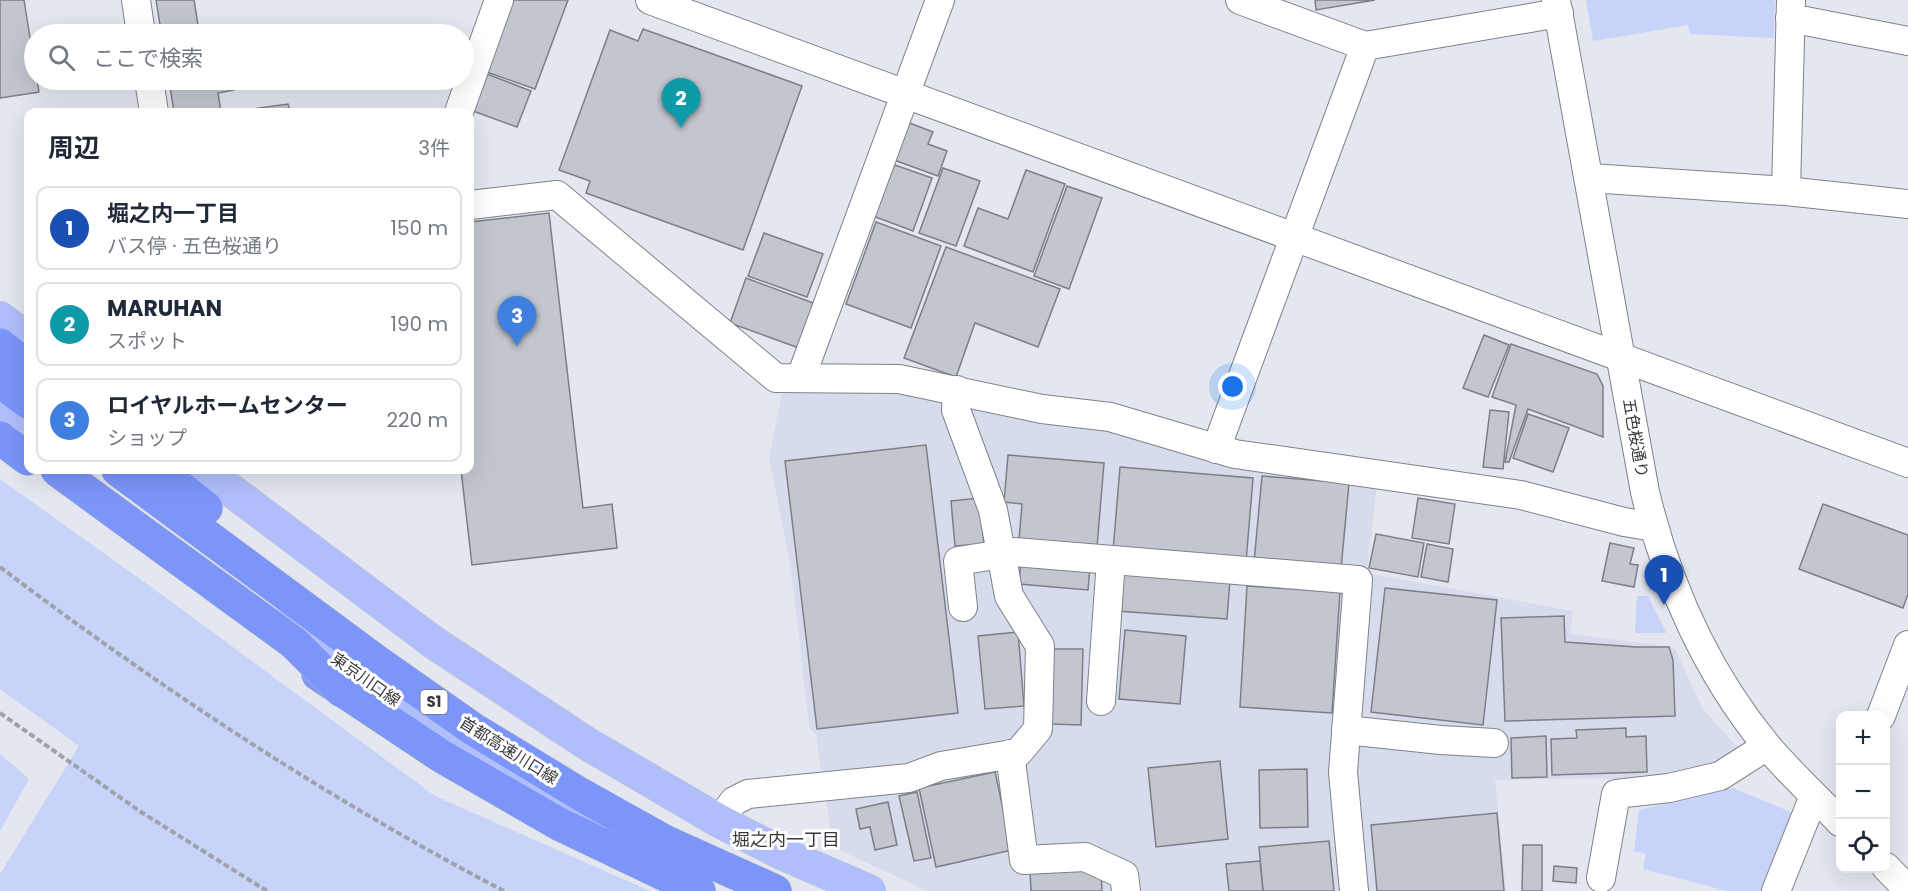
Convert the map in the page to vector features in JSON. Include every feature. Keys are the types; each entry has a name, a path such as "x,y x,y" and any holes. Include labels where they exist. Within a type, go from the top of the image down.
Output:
{"highway":[{"path":"0,345 24,364"},
{"path":"0,381 24,399"},
{"name":"S1","path":"48,474 342,691 441,756 559,824 699,891"},
{"name":"S1","path":"62,474 294,643 342,691"},
{"name":"首都高速川口線","path":"123,474 376,662 473,729 580,794 664,841 775,891"},
{"path":"163,474 580,794"}],"main road":[{"path":"0,318 24,336"},
{"path":"0,414 15,444"},
{"name":"東京川口線","path":"79,474 461,746 626,838 741,891"},
{"path":"209,474 434,642 586,743 719,821 782,853 869,891"}],"street":[{"path":"136,0 140,24"},
{"path":"474,70 499,0"},
{"path":"650,0 1908,463"},
{"path":"801,377 940,0"},
{"path":"1240,0 1365,46 1558,7"},
{"name":"五色桜通り","path":"1558,7 1654,527 1676,592 1713,669 1767,746 1838,819"},
{"path":"1786,190 1790,9 1908,41"},
{"path":"1216,448 1365,46"},
{"path":"151,90 153,108"},
{"path":"460,108 467,90"},
{"path":"1590,178 1786,190 1908,204"},
{"path":"474,205 557,195 776,378 899,379 1042,408 1110,417 1235,454 1521,495 1624,522 1654,527"},
{"path":"719,821 734,801 748,794 909,778 941,766 1018,753 1038,729 1040,646 1009,596 993,510 956,410 957,390"},
{"path":"58,474 162,535"},
{"path":"963,607 958,561 1015,552 1358,580 1343,772 1354,891"},
{"path":"1101,701 1111,560"},
{"path":"1885,711 1900,690 1908,645"},
{"path":"1346,730 1441,740 1494,742"},
{"path":"1601,878 1616,794 1669,788 1720,776 1767,746"},
{"path":"1010,754 1024,860 1085,857 1124,875 1126,891"},
{"path":"1776,891 1814,795"},
{"path":"1890,871 1908,890"}],"path":[{"path":"0,567 80,627 266,754 354,808 504,891"},
{"path":"0,713 141,812 267,891"}],"shaded area":[{"path":"1586,0 1775,0 1774,38 1690,34 1688,25 1593,41"},
{"path":"783,388 901,389 1377,484 1367,573 1573,611 1570,634 1674,647 1703,709 1738,748 1717,764 1682,774 1640,778 1495,780 1506,891 927,891 833,847 816,735 809,727 792,574 769,457"},
{"path":"0,479 435,796 650,891 0,891 0,874 79,746 0,689"},
{"path":"1637,596 1648,596 1666,633 1635,633"},
{"path":"0,754 29,779 0,831"},
{"path":"1733,788 1798,815 1769,891 1727,891 1643,869 1646,854 1634,851 1639,810"}],"building":[{"path":"0,0 24,0 28,24 24,24 24,90 39,90 39,92 0,98"},
{"path":"156,0 194,0 198,24 160,24"},
{"path":"510,0 568,0 535,89 484,71"},
{"path":"1315,0 1375,0 1316,10"},
{"path":"643,29 802,86 743,250 586,193 590,181 559,170 610,30 638,41"},
{"path":"487,74 531,91 517,127 474,111"},
{"path":"171,90 234,90 218,93 220,108 173,108"},
{"path":"288,104 289,108 259,108"},
{"path":"907,122 933,132 928,144 947,151 938,176 894,160"},
{"path":"892,164 932,178 913,231 873,216"},
{"path":"943,168 980,181 956,246 919,233"},
{"path":"1026,170 1065,184 1033,272 964,246 978,208 1008,219"},
{"path":"1067,186 1102,198 1069,289 1034,276"},
{"path":"549,213 583,508 612,504 617,548 472,565 461,474 474,474 474,222"},
{"path":"876,222 941,246 911,328 846,304"},
{"path":"764,233 823,254 807,297 748,276"},
{"path":"946,247 1060,289 1038,347 975,323 956,377 904,358"},
{"path":"746,278 816,304 799,348 730,323"},
{"path":"1484,335 1509,345 1488,397 1463,388"},
{"path":"1511,344 1597,374 1603,386 1603,437 1528,409 1509,462 1505,462 1516,405 1492,397"},
{"path":"1490,410 1509,412 1503,469 1483,467"},
{"path":"1528,414 1569,428 1553,472 1513,458"},
{"path":"926,445 958,713 817,729 785,461"},
{"path":"1008,455 1104,463 1097,547 1019,540 1022,504 1004,502"},
{"path":"1120,467 1253,478 1246,562 1113,551"},
{"path":"1262,476 1349,483 1341,569 1254,562"},
{"path":"980,498 984,544 955,546 951,501"},
{"path":"1418,498 1455,504 1449,544 1412,538"},
{"path":"1823,504 1908,535 1908,594 1903,608 1799,569"},
{"path":"1376,534 1424,543 1418,577 1369,568"},
{"path":"1610,543 1634,548 1630,564 1638,565 1634,587 1602,581"},
{"path":"1427,544 1453,549 1448,582 1421,577"},
{"path":"1021,561 1090,567 1088,590 1019,584"},
{"path":"1120,572 1230,580 1227,619 1117,611"},
{"path":"1247,586 1340,592 1332,713 1240,707"},
{"path":"1385,588 1497,600 1483,725 1371,712"},
{"path":"1564,616 1565,642 1669,647 1673,660 1675,716 1505,721 1501,618"},
{"path":"1125,630 1186,636 1180,704 1119,699"},
{"path":"1018,632 1024,706 985,709 978,636"},
{"path":"1052,649 1083,649 1081,725 1050,724"},
{"path":"1626,728 1626,737 1646,736 1647,772 1552,775 1551,739 1577,738 1576,730"},
{"path":"1546,736 1547,777 1512,778 1511,738"},
{"path":"1220,761 1228,839 1156,847 1148,768"},
{"path":"1307,769 1308,827 1260,828 1259,770"},
{"path":"995,772 1012,850 936,867 919,788"},
{"path":"917,792 931,858 914,861 899,796"},
{"path":"888,802 897,845 875,850 870,827 860,829 856,809"},
{"path":"1497,813 1504,891 1377,891 1371,825"},
{"path":"1329,841 1334,891 1263,891 1259,847"},
{"path":"1523,845 1542,845 1542,891 1522,891"},
{"path":"1260,861 1263,891 1229,891 1226,864"},
{"path":"1554,866 1577,868 1576,883 1553,881"},
{"path":"1087,867 1101,874 1102,891 1031,891 1030,870"}],"place":[{"name":"MARUHAN","path":"681,128"},
{"name":"ロイヤルホームセンター","path":"517,346"},
{"name":"堀之内一丁目","path":"1664,605"}],"district":[{"name":"堀之内一丁目","path":"786,840"}]}
